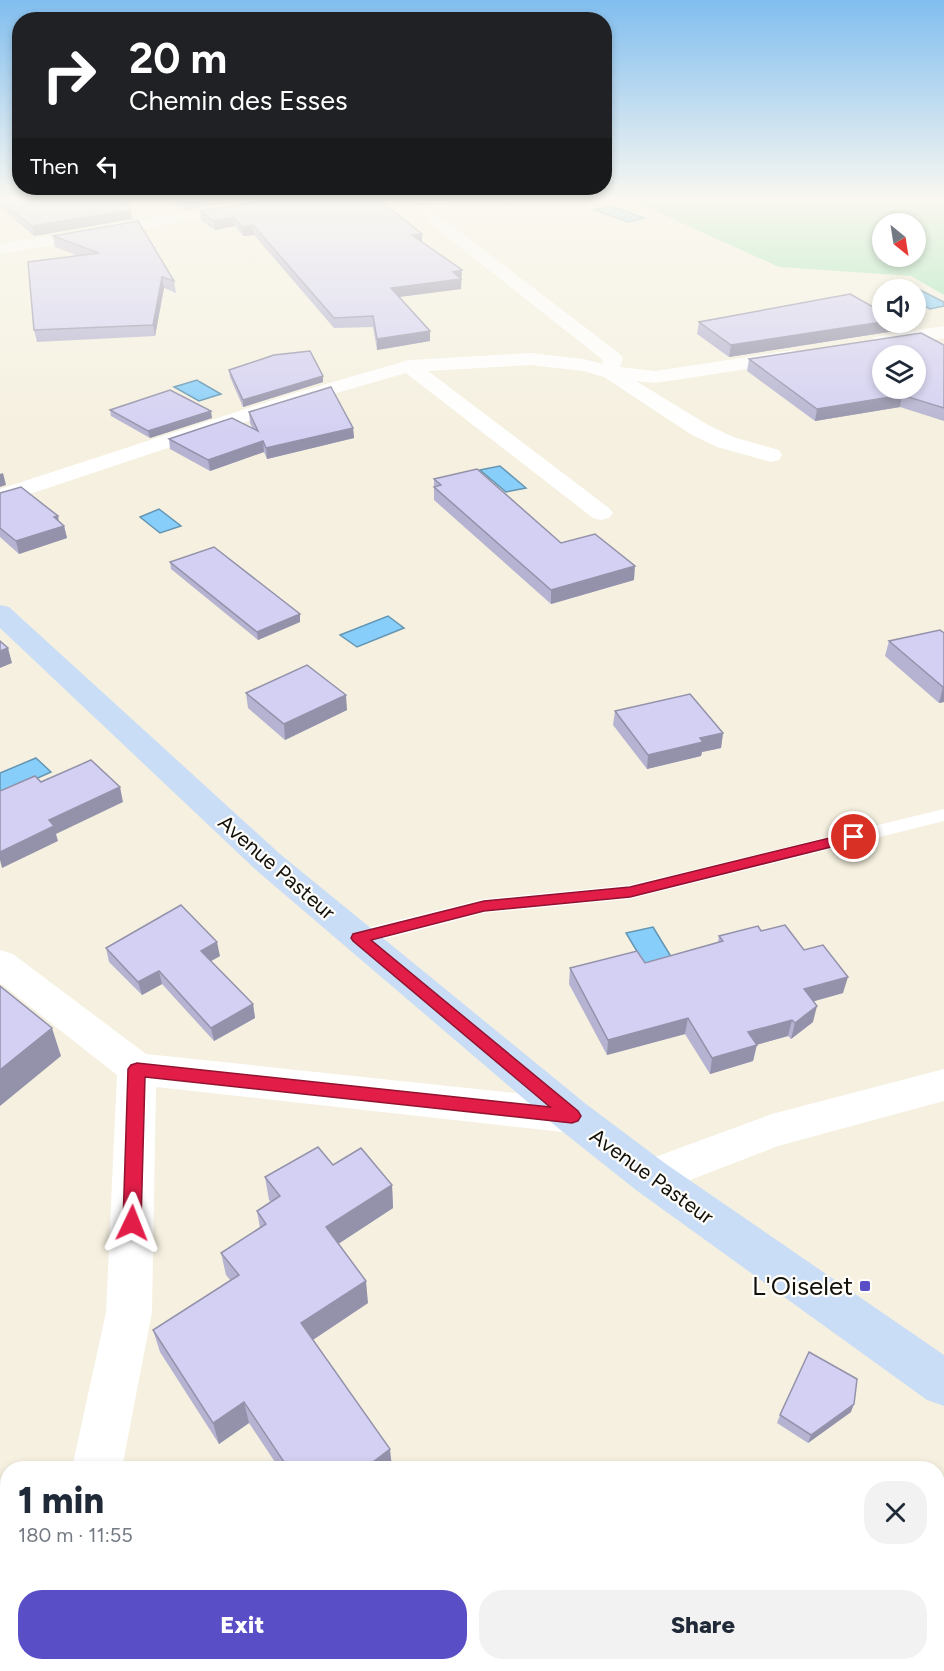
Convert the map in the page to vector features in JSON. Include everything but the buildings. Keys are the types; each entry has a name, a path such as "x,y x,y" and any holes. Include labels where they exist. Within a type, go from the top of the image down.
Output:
{"main road":[{"name":"Avenue Pasteur","path":"0,614 268,862 572,1116 651,1177 944,1383"}],"street":[{"path":"511,279 613,357 609,372"},
{"path":"864,345 944,332"},
{"path":"0,497 284,402 409,366 531,359 654,377 817,352"},
{"path":"409,366 601,513"},
{"path":"609,372 700,430 725,442 771,454"},
{"path":"0,963 137,1069 572,1116"},
{"path":"98,1461 129,1312 137,1069"},
{"path":"651,1177 772,1131 944,1084"}],"lane":[{"path":"358,938 484,906 630,892 944,815"}],"green space":[{"path":"916,279 944,279 944,295 926,285 926,279"}],"water":[{"path":"926,293 944,302 944,306 930,309 926,307"},
{"path":"197,380 221,394 199,401 174,387"},
{"path":"500,466 526,488 506,492 480,470"},
{"path":"159,509 181,526 160,533 140,517"},
{"path":"388,616 404,628 357,647 340,635"},
{"path":"36,758 51,772 0,795 0,773"},
{"path":"653,927 681,973 654,980 626,933"}],"place":[{"name":"L'Oiselet","path":"865,1286"}],"route":[{"path":"132,1223 137,1069 572,1116 358,938 484,906 630,892 854,837"}]}
